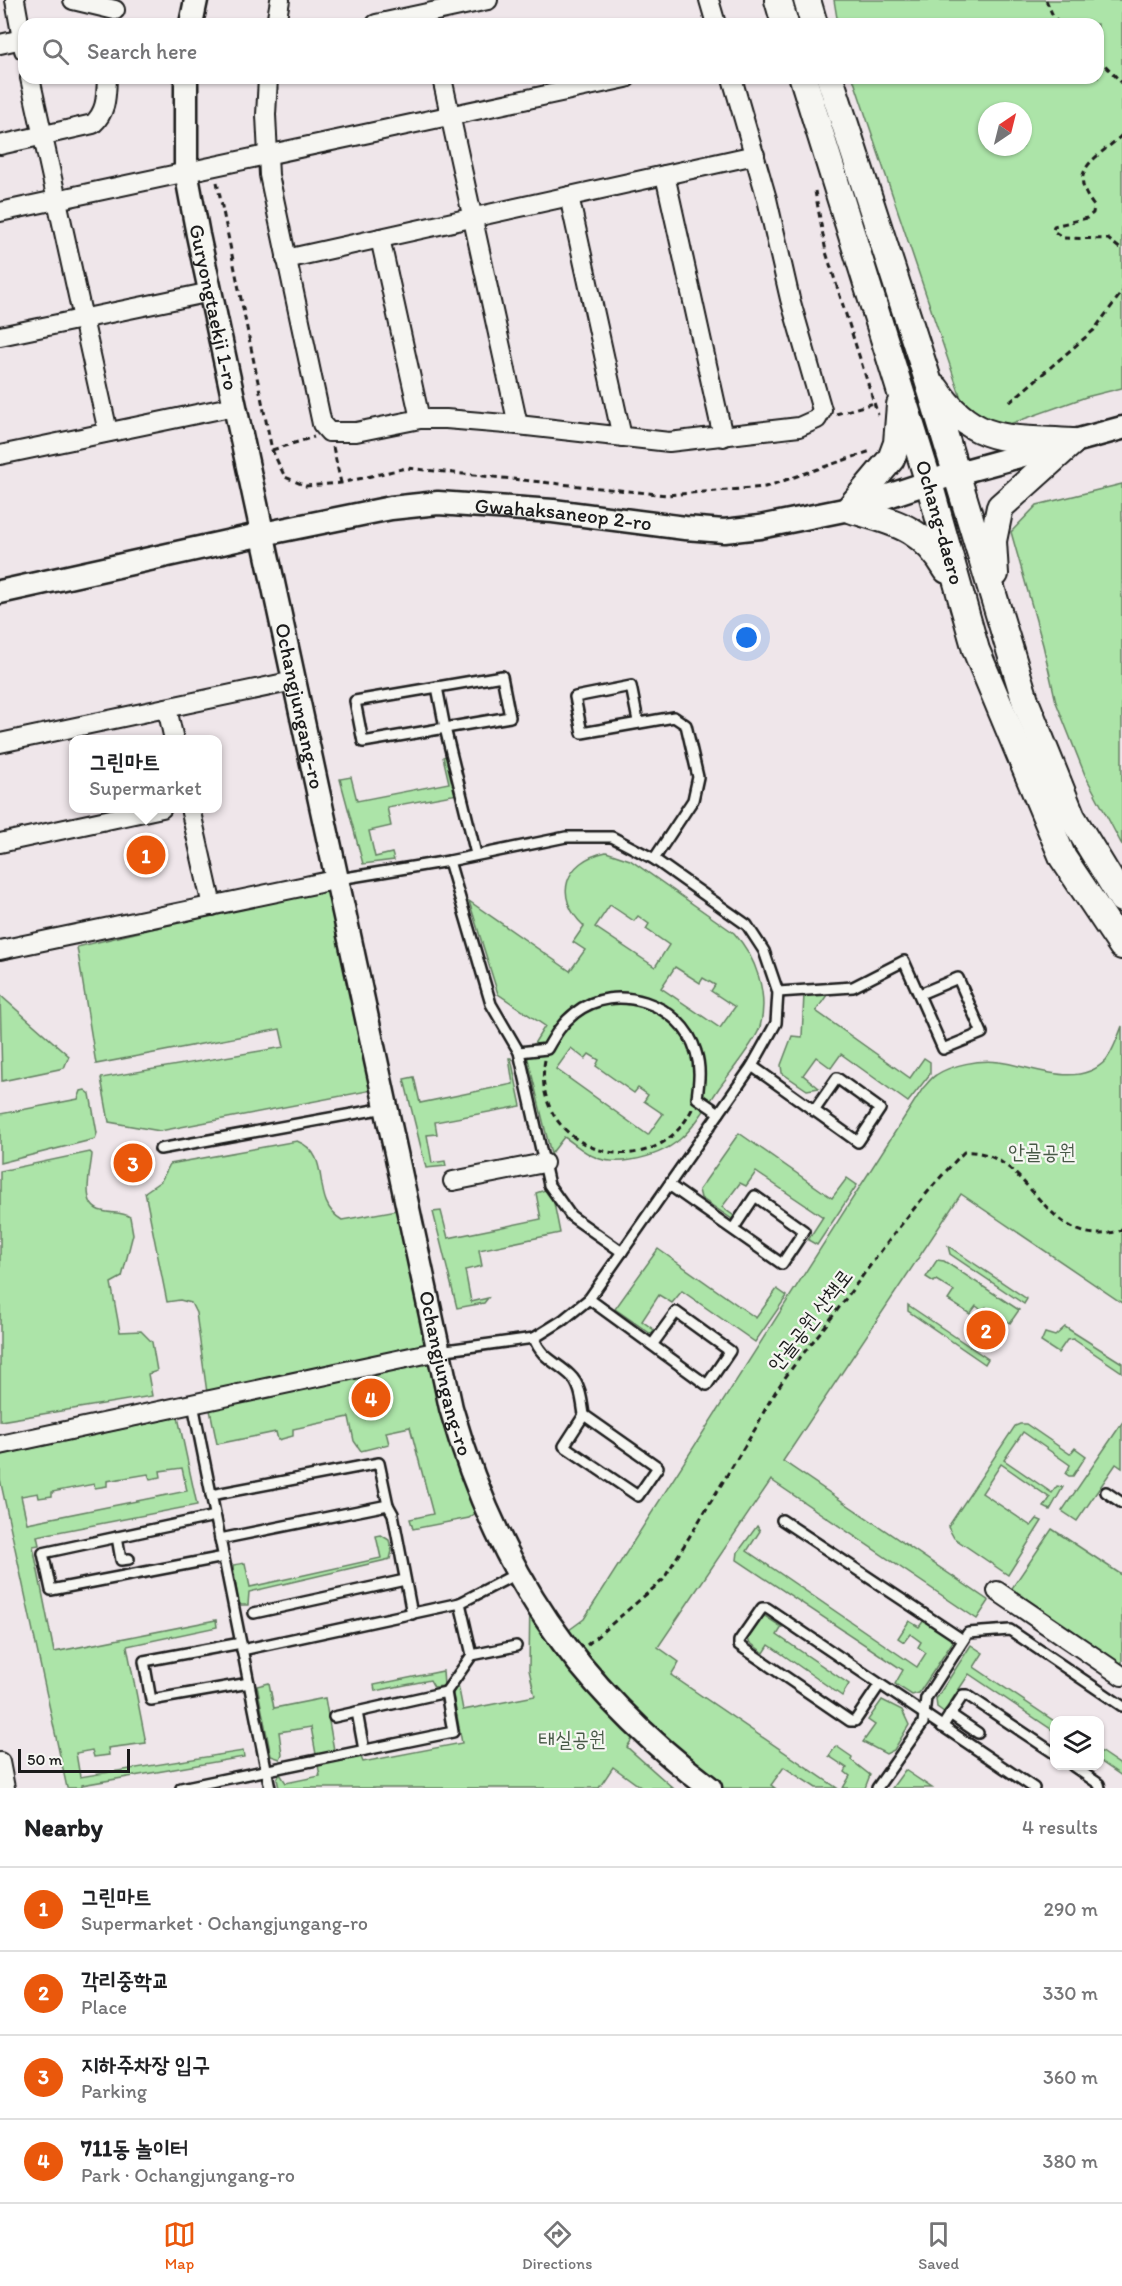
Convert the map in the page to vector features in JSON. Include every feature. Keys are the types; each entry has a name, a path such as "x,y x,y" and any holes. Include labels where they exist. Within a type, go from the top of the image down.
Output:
{"main road":[{"path":"778,0 782,18"},
{"path":"807,0 812,18"},
{"name":"Ochang-daero","path":"805,84 929,483 976,650 1063,858 1122,946"},
{"name":"Ochang-daero","path":"832,84 927,377 954,474 1026,703 1072,817 1122,899"},
{"path":"927,377 947,406 964,423 986,433 1006,438 1072,442"},
{"path":"900,391 897,443 891,459 849,509 914,531 933,547 959,591"},
{"path":"997,610 993,542 1000,507 1072,442"}],"street":[{"path":"15,0 18,18"},
{"path":"73,0 115,11"},
{"path":"192,18 196,0"},
{"path":"277,18 280,0"},
{"path":"402,18 488,0"},
{"path":"709,0 714,18"},
{"path":"0,44 18,44"},
{"path":"31,84 108,432"},
{"path":"0,145 93,124 101,116 106,105 108,84"},
{"name":"Guryongtaekji 1-ro","path":"186,84 186,171 263,534"},
{"path":"268,84 267,154 286,259 322,424 329,432 356,432 420,419 518,424 669,442 799,427 817,419 822,410 790,299 755,155 734,84"},
{"path":"443,84 518,424"},
{"path":"0,212 597,84"},
{"path":"286,259 755,155"},
{"path":"665,175 723,437"},
{"path":"569,196 622,438"},
{"path":"380,238 420,419"},
{"path":"0,336 211,292"},
{"path":"0,455 235,406"},
{"name":"Gwahaksaneop 2-ro","path":"0,592 263,534 391,508 438,503 489,505 724,531 802,520 849,509 954,474 1122,428"},
{"name":"Ochangjungang-ro","path":"263,534 451,1408 472,1475 500,1541 572,1658 638,1730 710,1788"},
{"path":"0,742 294,681"},
{"path":"167,708 173,735"},
{"path":"0,843 139,813"},
{"path":"191,813 212,906"},
{"path":"0,950 339,879"},
{"path":"453,1181 543,1163"},
{"path":"0,1445 439,1351"},
{"path":"997,1591 1122,1676"},
{"path":"0,1762 5,1788"}],"lane":[{"path":"502,676 510,717 363,742 355,701 437,687 502,676"},
{"path":"638,721 631,686 575,697 582,733 638,721 674,717 686,725 698,777 693,800 654,859"},
{"path":"437,687 476,854"},
{"path":"339,879 449,861 566,837 612,837 654,859 747,925 764,951 778,992 776,1023 752,1066 589,1299 563,1320 534,1338 439,1351"},
{"path":"449,861 491,1004 519,1052 549,1185 570,1216 621,1252"},
{"path":"778,992 853,987 904,961 943,1049 982,1033 958,978 920,994"},
{"path":"519,1052 547,1049 559,1028 576,1011 590,1004 622,997 645,1001 667,1012 688,1036 696,1050 700,1074 697,1098 719,1113"},
{"path":"752,1066 814,1111 858,1142 880,1108 837,1078 814,1111"},
{"path":"160,1149 387,1107"},
{"path":"669,1185 782,1264 804,1231 754,1197 733,1229"},
{"path":"589,1299 652,1345 707,1385 730,1351 676,1312 652,1345"},
{"path":"534,1338 539,1351 571,1376 581,1395 584,1415 564,1446 638,1496 658,1467 584,1415"},
{"path":"193,1404 270,1788"},
{"path":"211,1495 379,1463 388,1505 393,1514 412,1614"},
{"path":"1106,1492 1122,1503"},
{"path":"220,1539 388,1505"},
{"path":"215,1516 43,1553 51,1590 224,1557"},
{"path":"782,1520 963,1640"},
{"path":"117,1537 125,1559 124,1576"},
{"path":"249,1683 151,1700 144,1661 242,1647 460,1603 518,1573"},
{"path":"254,1613 405,1580"},
{"path":"460,1603 472,1655"},
{"path":"880,1684 855,1720 850,1721 740,1645 739,1641 762,1608 767,1608 880,1684 1034,1788"},
{"path":"877,1788 923,1723 926,1698 963,1640 974,1631 1010,1630 1122,1706"},
{"path":"334,1717 446,1692 472,1655 516,1646"},
{"path":"182,1788 453,1732 446,1692"},
{"path":"942,1726 963,1695 968,1695 1050,1750"},
{"path":"357,1712 364,1735 364,1750"},
{"path":"950,1714 978,1733"},
{"path":"1078,1770 1099,1784 1100,1788"}],"path":[{"path":"1046,0 1055,18"},
{"path":"1104,64 1122,83"},
{"path":"1122,135 1086,165 1081,178 1083,189 1094,206 1093,213 1087,218 1054,226 1053,231 1064,238 1108,239 1122,250"},
{"path":"813,180 826,252 881,424"},
{"path":"217,182 272,450 285,477 306,486 342,483 406,468 667,495 765,487 876,449"},
{"path":"1010,402 1094,330 1122,292"},
{"path":"817,419 874,403"},
{"path":"272,450 329,432 342,483"},
{"path":"547,1049 543,1074 546,1099 557,1121 575,1139 597,1151 622,1155 639,1152 669,1139 687,1120 697,1098"},
{"name":"안골공원 산책로","path":"572,1658 663,1580 752,1435 787,1371 821,1331 939,1176 964,1152 980,1150 1011,1167 1033,1195 1059,1220 1085,1233 1104,1236 1122,1230"}],"green space":[{"path":"834,0 1122,0 1122,388 1086,397 1001,427 966,413 855,84 1104,84 1104,18 837,18"},
{"path":"1122,484 1122,845 1085,775 1056,702 1043,645 1011,532 1037,505"},
{"path":"449,755 458,794 387,807 391,826 369,831 375,857 392,853 394,860 363,864 340,779 351,777 357,801 449,783 443,757"},
{"path":"606,852 630,860 734,933 749,953 762,989 762,1014 758,1033 693,1126 684,1136 662,1151 627,1161 599,1159 564,1137 551,1154 527,1055 545,1026 498,994 469,901 570,971 585,950 573,942 584,926 574,915 566,892 572,872 580,863","holes":["610,905 634,921 638,916 649,924 646,929 669,945 655,967 595,927","675,967 700,983 703,978 715,985 711,991 735,1007 720,1028 661,988","571,1048 585,1059 589,1054 599,1060 596,1066 634,1093 638,1088 648,1095 644,1101 663,1114 648,1135 556,1069"]},
{"path":"339,879 383,1088 160,1131 109,1122 101,1078 284,1047 280,1029 96,1064 77,947 243,907"},
{"path":"829,992 816,1011 910,1078 924,1058 930,1062 930,1074 908,1102 841,1054 831,1068 816,1057 803,1075 819,1088 807,1090 782,1073 781,1065 792,1036 802,1037 804,994"},
{"path":"0,995 69,1056 64,1068 2,1081"},
{"name":"안골공원","path":"1122,1026 1122,1303 961,1194 783,1461 989,1601 977,1619 771,1480 658,1647 679,1662 671,1675 837,1788 816,1788 784,1767 771,1785 775,1788 710,1788 638,1730 627,1747 673,1788 642,1788 613,1767 599,1788 279,1788 277,1779 280,1774 286,1783 320,1776 311,1727 279,1732 282,1754 280,1759 271,1756 257,1686 269,1683 274,1708 325,1698 335,1756 341,1760 361,1757 363,1762 462,1743 451,1684 458,1684 463,1710 535,1696 529,1670 530,1595 558,1638 584,1619 923,1088 942,1071 983,1061 999,1062 1054,1074 1082,1074 1095,1069 1106,1060"},
{"path":"509,1058 511,1058 521,1106 435,1122 437,1134 427,1135 432,1163 445,1161 446,1166 426,1168 404,1079 414,1077 420,1103 513,1084"},
{"path":"85,1090 90,1094 97,1133 95,1139 0,1163 0,1114 78,1099 81,1091"},
{"path":"739,1133 832,1198 847,1178 857,1185 817,1245 808,1240 823,1217 756,1172 746,1186 740,1183 722,1207 734,1216 732,1219 701,1198 699,1190"},
{"path":"297,1141 308,1148 315,1157 326,1201 332,1211 342,1220 408,1208 478,1511 469,1518 413,1529 410,1519 433,1514 410,1427 386,1432 389,1444 361,1451 354,1441 349,1417 293,1429 293,1436 278,1440 276,1432 217,1444 208,1400 196,1313 191,1303 180,1300 167,1302 145,1192 161,1181 170,1164"},
{"path":"90,1152 92,1154 88,1195 91,1202 95,1208 102,1211 130,1217 133,1234 122,1277 111,1283 120,1332 141,1331 152,1342 157,1371 148,1374 152,1396 0,1421 0,1171"},
{"path":"551,1188 560,1233 479,1250 482,1266 465,1270 471,1302 488,1298 484,1303 457,1308 433,1212 441,1211 448,1238 541,1219 536,1193"},
{"path":"948,1246 1027,1299 1024,1304 950,1254"},
{"path":"658,1249 756,1318 777,1289 787,1296 755,1342 682,1291 672,1303 659,1295 642,1321 654,1330 651,1334 615,1309"},
{"path":"937,1260 944,1261 1019,1310 1010,1323 986,1307 983,1311 976,1306 970,1314 948,1300 954,1291 926,1277"},
{"path":"908,1305 988,1359 985,1364 908,1311"},
{"path":"1065,1327 1122,1363 1122,1372 1073,1339 1067,1340 1058,1353 1041,1342 1045,1333 1055,1336"},
{"path":"178,1417 197,1505 37,1536 39,1545 33,1546 54,1652 216,1620 217,1627 127,1646 146,1743 108,1748 109,1755 94,1757 92,1750 76,1753 80,1777 243,1751 244,1757 82,1785 82,1788 67,1788 0,1479 0,1455","holes":["182,1468 187,1491 27,1523 21,1496 38,1493 39,1498 52,1496 52,1492 94,1484 95,1488 107,1486 107,1481 148,1474 150,1479 161,1477 160,1471"]},
{"path":"1122,1423 1122,1468 1116,1464 1077,1521 1062,1511"},
{"path":"1026,1424 1070,1454 1075,1448 1086,1456 1073,1476 1069,1476 1066,1474 1070,1465 1023,1432 1004,1460 1052,1493 1057,1486 1063,1487 1050,1510 1044,1507 1050,1498 1001,1464 982,1493 1031,1526 1037,1519 1042,1521 1008,1575 954,1538 948,1527 1015,1426"},
{"path":"757,1526 760,1531 747,1551 917,1667 926,1653 918,1647 921,1642 910,1634 904,1642 898,1638 909,1621 919,1627 924,1620 954,1640 919,1693 912,1695 895,1684 903,1670 737,1560 738,1552"},
{"path":"1052,1529 1122,1575 1122,1676 1006,1597"},
{"path":"381,1535 389,1540 392,1551 390,1559 249,1592 248,1605 241,1605 238,1601 233,1565 245,1563 250,1587 381,1558 376,1536"},
{"path":"765,1616 782,1627 777,1635 849,1684 842,1696 769,1645 764,1653 749,1642 748,1635 759,1620"},
{"path":"971,1645 983,1653 974,1667 1050,1718 1050,1728 969,1674 944,1712 937,1707 936,1699"},
{"path":"443,1671 444,1686 434,1687 430,1680 375,1691 374,1685"},
{"path":"882,1700 902,1710 909,1725 894,1750 886,1754 863,1742 875,1725 868,1720"},
{"path":"836,1746 852,1757 851,1760 870,1775 865,1788 843,1788 850,1776 845,1772 847,1768 829,1756"},
{"path":"1104,1754 1122,1766 1122,1776 1104,1764"},
{"path":"905,1770 932,1788 892,1788"}],"place":[{"name":"그린마트","path":"146,855"},
{"name":"지하주차장 입구","path":"133,1163"},
{"name":"각리중학교","path":"986,1330"},
{"name":"711동 놀이터","path":"371,1398"}],"park label":[{"name":"태실공원","path":"572,1739"}]}
